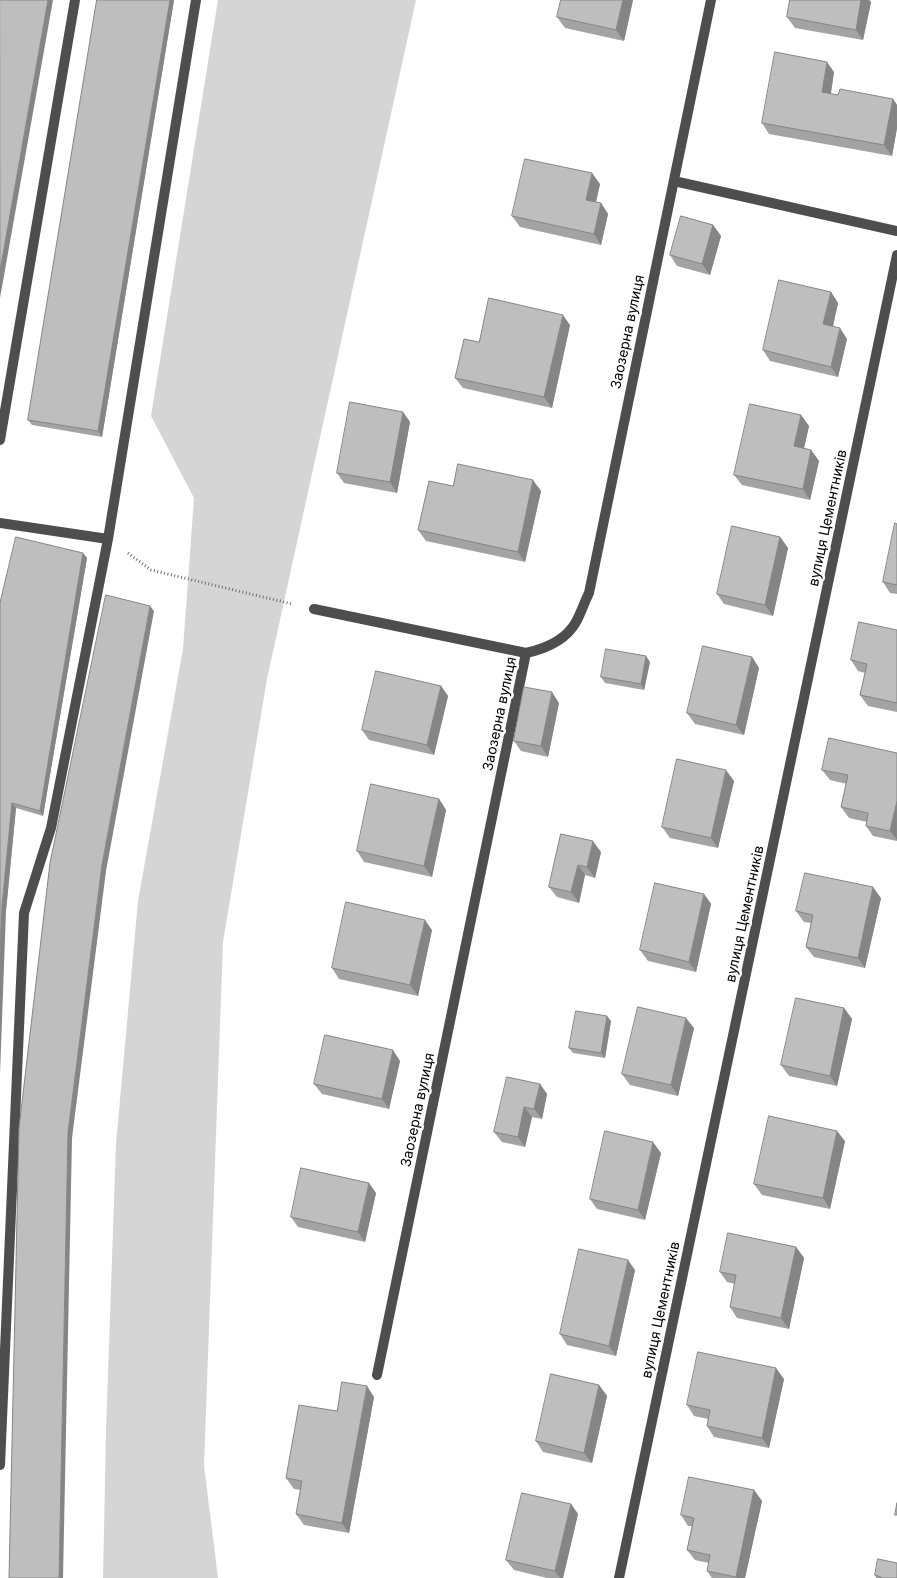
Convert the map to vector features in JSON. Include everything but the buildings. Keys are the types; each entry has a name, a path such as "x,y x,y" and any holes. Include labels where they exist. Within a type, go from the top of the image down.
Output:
{"street":[{"path":"0,440 75,0"},
{"path":"0,1465 24,913 51,828 108,539 196,0"},
{"name":"Заозерна вулиця","path":"377,1375 526,653 541,650 558,640 575,624 589,593 711,0"},
{"path":"674,181 897,231"},
{"name":"вулиця Цементників","path":"619,1578 897,255"},
{"path":"0,523 108,539"},
{"path":"314,609 526,653"}],"path":[{"path":"108,539 151,570 314,609"}],"shaded area":[{"path":"218,0 416,0 267,679 223,942 204,1466 218,1578 103,1578 116,1144 138,901 183,649 194,498 151,416"}]}
